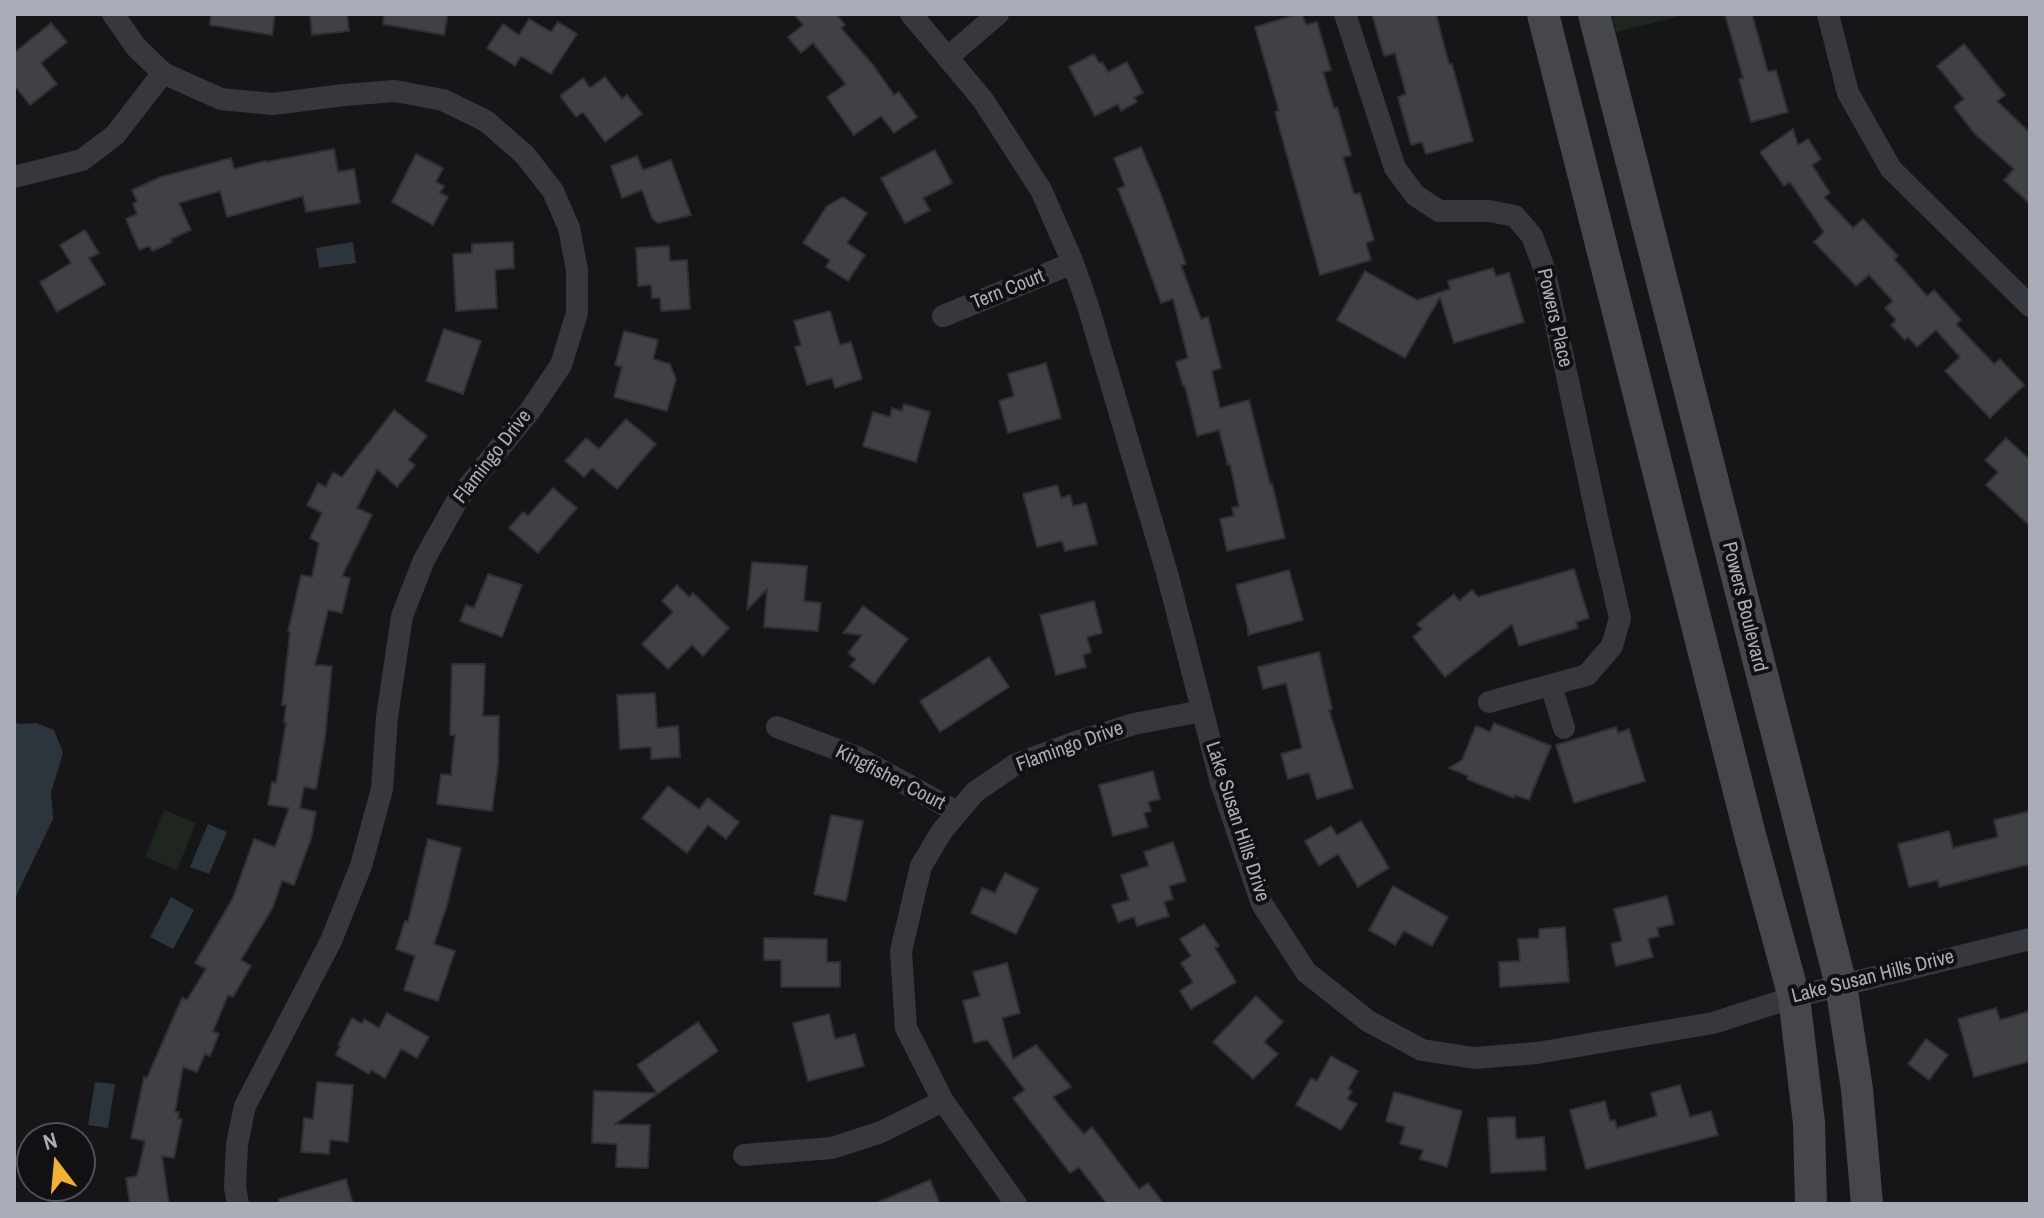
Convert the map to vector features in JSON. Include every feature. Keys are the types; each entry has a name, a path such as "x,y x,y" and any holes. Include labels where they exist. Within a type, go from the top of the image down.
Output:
{"main road":[{"path":"1543,14 1746,820 1794,997 1809,1123 1811,1204"},
{"name":"Powers Boulevard","path":"1594,14 1841,985 1857,1089 1867,1204"}],"street":[{"name":"Flamingo Drive","path":"113,14 136,47 163,73 221,99 273,104 395,91 443,100 486,121 525,155 553,191 569,228 577,270 577,313 561,365 529,412 458,499 424,560 402,616 387,717 382,789 361,866 331,941 245,1106 237,1144 235,1187 238,1204"},
{"name":"Lake Susan Hills Drive","path":"911,14 983,100 1041,190 1073,263 1167,573 1221,783 1262,904 1306,972 1368,1021 1422,1050 1474,1058 1537,1053 1713,1023 1794,997 2030,939"},
{"path":"948,57 998,14"},
{"name":"Powers Place","path":"1345,14 1395,168 1415,195 1439,211 1489,211 1515,216 1532,236 1544,268 1620,618 1612,646 1587,675 1489,702"},
{"path":"1828,14 1848,93 1891,169 2030,306"},
{"path":"14,177 82,160 115,135 163,73"},
{"name":"Tern Court","path":"943,316 1073,263"},
{"path":"1551,685 1564,728"},
{"name":"Flamingo Drive","path":"1016,1204 943,1101 906,1028 901,951 921,866 942,831 975,792 1016,764 1134,724 1202,711"},
{"name":"Kingfisher Court","path":"777,727 857,757 957,812"},
{"path":"744,1155 832,1148 881,1132 943,1101"}],"shaded area":[{"path":"1612,14 1677,14 1677,17 1616,32"},
{"path":"353,242 356,263 319,268 316,248"},
{"path":"14,722 36,723 54,730 63,753 51,792 53,819 14,906"},
{"path":"164,810 196,823 177,870 145,857"},
{"path":"208,824 227,832 209,874 190,867"},
{"path":"171,897 194,910 173,949 150,937"},
{"path":"95,1082 115,1084 108,1128 88,1122"}],"building":[{"path":"211,14 275,14 272,35 210,25"},
{"path":"310,14 347,14 349,31 312,35"},
{"path":"384,14 448,14 444,35 383,24"},
{"path":"794,14 836,14 845,25 841,28 894,95 899,92 917,117 894,133 881,116 854,135 827,97 846,84 813,43 801,53 788,37 803,25"},
{"path":"1302,14 1306,25 1317,22 1331,70 1323,72 1351,155 1343,157 1354,194 1360,193 1374,240 1366,243 1371,260 1320,275 1255,27"},
{"path":"1372,14 1436,14 1473,141 1426,154 1422,142 1411,145 1398,97 1406,94 1395,53 1384,56"},
{"path":"1725,14 1752,14 1768,72 1776,70 1788,112 1751,122 1739,79 1743,78"},
{"path":"529,19 551,32 558,22 577,34 551,74 521,56 515,66 487,48 503,24 519,35"},
{"path":"51,23 67,42 41,63 57,84 30,105 14,85 14,53"},
{"path":"1964,44 2005,95 1997,101 2030,133 2030,204 2004,180 2014,169 1974,133 1954,107 1964,99 1937,66"},
{"path":"1094,54 1108,72 1127,62 1143,93 1134,97 1137,102 1121,111 1118,104 1095,116 1069,67"},
{"path":"605,77 622,99 627,95 642,114 605,142 583,112 576,117 560,96 583,78 590,88"},
{"path":"1793,129 1798,145 1808,139 1821,159 1812,165 1830,193 1824,197 1853,228 1863,219 1898,256 1894,259 1927,296 1934,290 1961,320 1956,324 1994,364 2000,359 2024,385 1990,418 1945,371 1960,357 1936,330 1917,347 1908,337 1905,340 1891,325 1896,320 1885,308 1893,301 1869,275 1856,286 1814,242 1824,232 1790,182 1784,186 1760,152"},
{"path":"1141,147 1186,264 1181,265 1201,319 1208,317 1221,368 1212,371 1220,408 1249,400 1285,538 1227,551 1220,519 1234,516 1232,508 1239,506 1230,464 1219,430 1197,436 1176,362 1188,358 1173,299 1161,303 1118,189 1125,186 1114,158"},
{"path":"334,149 338,172 354,169 360,203 306,212 303,196 227,217 220,191 179,203 191,230 152,251 149,246 139,250 126,219 137,214 133,204 137,201 132,190 161,177 231,158 234,169"},
{"path":"935,150 952,183 923,198 930,210 905,223 881,178"},
{"path":"416,154 443,168 436,182 444,186 440,193 448,197 433,225 392,202"},
{"path":"637,156 643,170 671,160 691,215 658,223 652,218 642,190 622,198 611,166"},
{"path":"843,197 867,213 847,243 865,255 848,281 826,267 830,260 803,243 827,206"},
{"path":"85,230 99,253 89,258 105,284 57,312 40,282 71,263 60,245"},
{"path":"513,242 514,268 495,270 497,308 456,311 453,254 472,253 472,244"},
{"path":"669,246 670,261 687,260 690,309 661,311 660,298 652,298 651,285 638,286 636,248"},
{"path":"1493,268 1496,276 1509,273 1524,322 1454,343 1440,297 1405,358 1337,320 1365,271 1417,300 1450,289 1448,281"},
{"path":"830,311 840,345 851,342 862,379 835,388 832,378 807,385 795,347 801,345 794,321"},
{"path":"444,329 481,341 463,394 426,381"},
{"path":"624,331 658,340 653,359 670,364 676,379 667,411 614,397 622,367 615,365"},
{"path":"1046,363 1061,418 1008,433 999,401 1014,396 1008,374"},
{"path":"904,404 930,412 916,462 863,446 873,412 890,417 892,408 902,411"},
{"path":"394,410 427,436 408,460 415,465 397,487 377,469 357,508 372,515 342,576 350,578 342,613 328,610 315,665 332,666 316,789 304,787 300,808 316,812 311,839 294,885 282,881 273,907 241,960 251,966 233,997 228,995 213,1031 219,1034 210,1056 205,1054 197,1072 183,1067 175,1112 179,1112 178,1119 182,1119 174,1158 162,1156 169,1204 130,1204 126,1178 137,1176 145,1141 131,1138 144,1077 147,1078 182,998 187,1000 206,969 195,963 233,898 254,839 275,847 289,808 268,805 272,782 276,783 286,723 286,705 282,705 288,632 301,575 312,577 319,543 310,538 322,513 307,505 318,483 326,487 333,472 342,477"},
{"path":"626,419 656,444 617,489 592,468 584,477 565,461 586,438 599,449"},
{"path":"2006,438 2030,460 2030,526 1986,485 1998,472 1985,460"},
{"path":"1057,485 1061,498 1070,495 1073,506 1086,503 1097,544 1065,551 1062,541 1037,547 1023,494"},
{"path":"553,488 577,508 538,553 509,528 523,512 528,516"},
{"path":"752,562 807,566 804,601 821,603 818,631 764,627 767,589 747,610"},
{"path":"1574,569 1589,618 1576,622 1578,628 1519,646 1512,624 1445,677 1413,637 1422,629 1417,624 1454,594 1459,601 1472,590 1478,597"},
{"path":"1289,570 1303,620 1248,635 1236,585"},
{"path":"488,574 522,585 502,637 460,621 466,605 474,608"},
{"path":"677,585 689,597 693,593 729,628 703,656 692,645 668,669 642,644 673,612 662,601"},
{"path":"1094,601 1102,633 1087,637 1091,652 1083,655 1086,667 1056,675 1040,615"},
{"path":"863,606 908,639 874,684 850,666 856,659 848,653 862,635 843,633"},
{"path":"1319,652 1332,709 1329,710 1353,788 1317,799 1309,773 1288,779 1281,754 1302,748 1286,683 1263,689 1258,667"},
{"path":"989,657 1009,687 940,732 920,701"},
{"path":"452,664 485,664 483,716 499,716 498,764 492,811 437,804 441,774 451,775 455,735 450,735"},
{"path":"655,693 657,728 678,726 680,757 651,759 651,747 620,749 617,695"},
{"path":"1494,723 1551,746 1529,800 1515,795 1514,798 1467,779 1468,776 1449,768 1462,760 1476,726 1490,732"},
{"path":"1616,727 1618,733 1629,729 1645,781 1574,803 1556,745"},
{"path":"1153,771 1160,799 1148,802 1151,811 1144,813 1148,827 1113,836 1099,785"},
{"path":"668,786 699,809 708,798 739,822 726,839 708,825 687,853 642,818"},
{"path":"2030,811 2030,864 1939,887 1938,880 1909,887 1898,844 1949,831 1953,848 1998,837 1994,820"},
{"path":"831,815 863,821 846,901 814,894"},
{"path":"1361,821 1389,868 1358,887 1338,854 1319,866 1305,841 1331,826 1337,835"},
{"path":"428,839 461,848 434,944 455,951 438,1001 404,990 415,956 396,949 405,921 408,922"},
{"path":"1173,842 1186,881 1169,886 1173,899 1164,902 1169,916 1137,926 1134,917 1118,922 1112,905 1129,900 1121,875 1149,866 1144,852"},
{"path":"1005,873 1038,889 1016,934 971,913 982,888 995,893"},
{"path":"1393,886 1448,917 1432,946 1404,931 1395,945 1369,930"},
{"path":"1667,896 1674,924 1657,928 1659,936 1648,939 1653,957 1616,966 1611,944 1622,941 1614,909"},
{"path":"1204,924 1219,946 1215,948 1236,982 1191,1009 1180,991 1193,982 1181,963 1191,956 1180,939"},
{"path":"1565,927 1569,982 1500,987 1499,962 1520,961 1518,939 1539,938 1539,929"},
{"path":"764,938 827,939 827,962 840,962 840,987 781,987 781,960 764,960"},
{"path":"1007,963 1020,1013 1002,1018 1013,1059 1036,1045 1071,1087 1053,1097 1068,1116 1084,1134 1092,1127 1139,1189 1148,1183 1164,1204 1107,1204 1079,1167 1070,1173 1013,1098 1025,1090 987,1040 974,1043 963,1001 980,996 973,972"},
{"path":"1256,996 1283,1022 1264,1042 1278,1054 1253,1079 1213,1042"},
{"path":"1996,1008 2000,1020 2030,1011 2030,1061 1974,1077 1958,1019"},
{"path":"387,1013 429,1037 417,1058 401,1049 385,1078 371,1070 369,1074 336,1055 352,1018 362,1024 364,1019 379,1028"},
{"path":"829,1014 835,1039 855,1034 864,1066 808,1081 793,1023"},
{"path":"698,1022 718,1051 615,1124 650,1125 648,1168 616,1167 617,1144 592,1143 594,1091 657,1093 637,1065"},
{"path":"1926,1039 1948,1055 1929,1080 1908,1064"},
{"path":"1331,1056 1358,1071 1348,1089 1352,1091 1347,1099 1357,1104 1341,1130 1296,1105 1311,1078 1317,1081"},
{"path":"317,1082 353,1085 348,1142 330,1140 329,1154 301,1152 304,1118 313,1119"},
{"path":"1680,1085 1690,1117 1711,1111 1718,1135 1586,1169 1570,1110 1605,1101 1610,1121 1615,1120 1617,1128 1657,1116 1651,1093"},
{"path":"1394,1092 1462,1111 1447,1167 1420,1159 1423,1150 1400,1144 1405,1127 1386,1121"},
{"path":"1515,1117 1516,1139 1544,1137 1546,1170 1491,1173 1488,1118"},
{"path":"346,1179 353,1204 279,1204 279,1199"},
{"path":"930,1180 940,1204 874,1204"}]}
